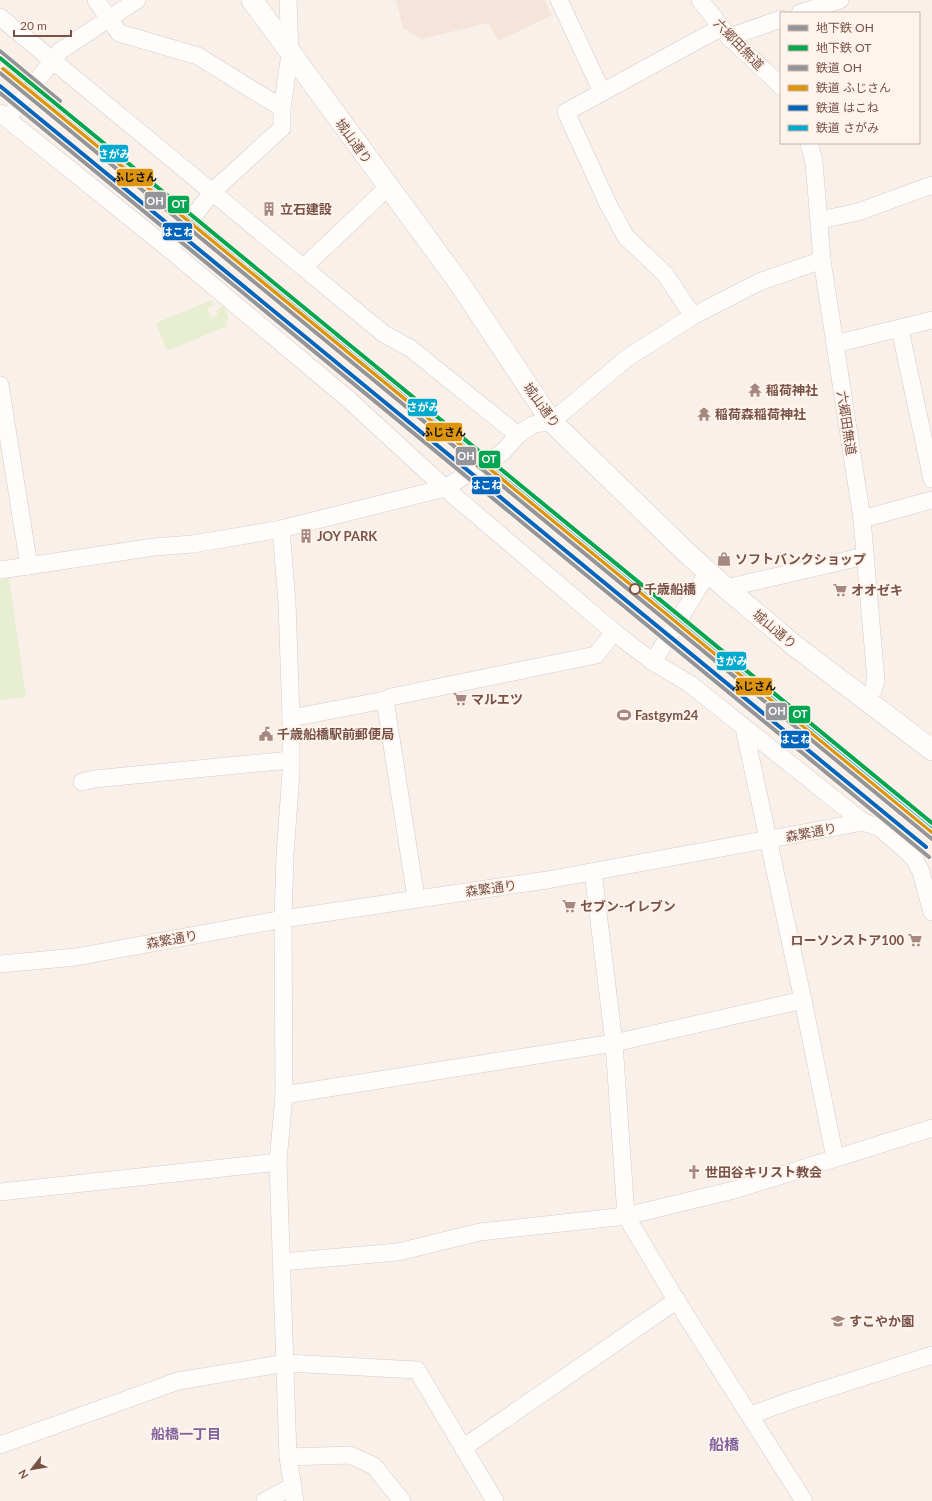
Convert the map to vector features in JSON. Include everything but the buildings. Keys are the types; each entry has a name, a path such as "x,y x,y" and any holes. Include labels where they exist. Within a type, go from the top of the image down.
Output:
{"street":[{"path":"96,0 118,33 198,56 282,108"},
{"path":"137,0 60,51 53,62 4,116 169,249 347,398 445,488 614,632 653,662 690,684 863,822 880,828 914,858 921,872 932,912"},
{"name":"城山通り","path":"252,0 290,54 460,284 551,421 726,588 795,646 932,750"},
{"path":"169,249 212,192 282,128 282,108 290,54 288,0"},
{"path":"559,0 602,92"},
{"name":"六郷田無道","path":"700,0 724,32 780,85"},
{"path":"803,12 840,0"},
{"path":"0,18 384,334 410,348 518,435"},
{"path":"694,316 665,274 626,237 608,204 566,112 602,92 724,32 780,20"},
{"name":"六郷田無道","path":"809,144 814,162 820,220 822,260 862,519 876,680 873,690 865,700"},
{"path":"820,220 858,212 932,185"},
{"path":"304,267 388,187"},
{"path":"0,570 154,547 193,544 281,529 445,488 503,452 518,435 532,425 551,421 569,408 627,358 694,316 759,282 822,260"},
{"path":"835,344 932,320"},
{"path":"900,329 932,479"},
{"path":"0,385 29,566"},
{"path":"862,519 932,500"},
{"path":"265,1501 294,1493 288,1457 278,1162 284,1095 283,919 291,718 287,602 281,529"},
{"path":"726,588 865,556"},
{"path":"653,662 708,572"},
{"path":"291,718 385,700 391,697 596,654 614,632"},
{"path":"385,700 416,898"},
{"path":"744,728 803,1000 835,1158"},
{"path":"82,782 94,779 290,760"},
{"name":"森繁通り","path":"0,964 76,957 283,919 416,898 547,880 863,822"},
{"path":"593,872 614,1043 626,1216 677,1300 804,1501"},
{"path":"284,1095 614,1043 803,1000"},
{"path":"282,1262 398,1252 480,1232 626,1216 734,1190 932,1128"},
{"path":"0,1192 278,1162"},
{"path":"463,1448 677,1300"},
{"path":"751,1416 792,1400 932,1355"},
{"path":"0,1445 178,1381 286,1363 417,1370 495,1501"},
{"path":"288,1457 350,1455 374,1466 402,1501"}],"shaded area":[{"path":"396,0 545,0 552,15 499,41 488,23 421,39 403,28"}],"green space":[{"path":"212,300 214,305 207,308 211,318 218,315 216,310 224,306 229,319 225,321 227,326 167,351 156,323"},
{"path":"9,578 26,697 1,700 0,579"}],"metro line":[{"name":"OT","path":"0,58 932,823"},
{"name":"OH","path":"0,73 932,839"}],"rail line":[{"name":"OH","path":"0,51 60,101"},
{"name":"さがみ","path":"6,65 932,826"},
{"name":"ふじさん","path":"3,69 932,833"},
{"name":"はこね","path":"0,86 926,847"},
{"name":"OH","path":"0,93 929,857"}],"place":[{"name":"立石建設","path":"269,209"},
{"name":"稲荷神社","path":"755,390"},
{"name":"稲荷森稲荷神社","path":"704,414"},
{"name":"JOY PARK","path":"306,536"},
{"name":"ソフトバンクショップ","path":"724,559"},
{"name":"千歳船橋","path":"635,589"},
{"name":"オオゼキ","path":"840,590"},
{"name":"マルエツ","path":"460,699"},
{"name":"Fastgym24","path":"624,715"},
{"name":"千歳船橋駅前郵便局","path":"266,734"},
{"name":"セブン-イレブン","path":"569,906"},
{"name":"ローソンストア100","path":"915,940"},
{"name":"世田谷キリスト教会","path":"694,1172"},
{"name":"すこやか園","path":"838,1321"}],"district":[{"name":"船橋一丁目","path":"186,1433"},
{"name":"船橋","path":"724,1444"}]}
